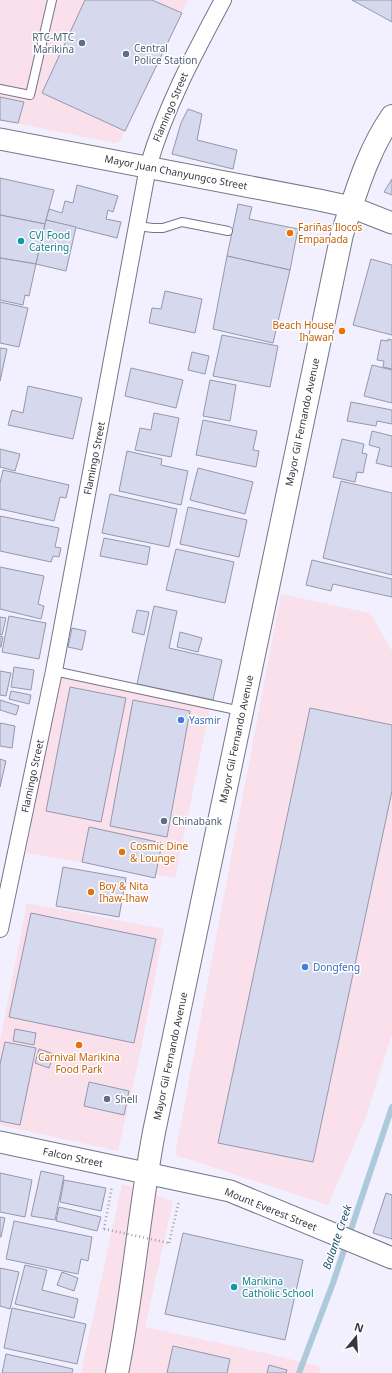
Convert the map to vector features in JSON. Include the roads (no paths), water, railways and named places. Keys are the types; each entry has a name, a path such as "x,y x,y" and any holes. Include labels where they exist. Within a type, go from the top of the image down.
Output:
{"main road":[{"name":"Mayor Gil Fernando Avenue","path":"117,1373 125,1330 147,1173 342,234 367,161 379,135 392,116"}],"street":[{"name":"Flamingo Street","path":"0,929 54,671 148,167 157,136 168,110 189,65 223,0"},
{"name":"Mayor Juan Chanyungco Street","path":"0,139 351,207 392,223"},
{"name":"Falcon Street","path":"0,1142 147,1173"},
{"name":"Mount Everest Street","path":"147,1173 230,1191 392,1258"}],"lane":[{"path":"0,89 30,95 52,0"},
{"path":"137,226 163,228 182,222 228,231"},
{"path":"54,671 242,711"}],"waterway":[{"name":"Balante Creek","path":"299,1373 333,1283 392,1107"}],"place":[{"name":"RTC-MTC Marikina","path":"82,43"},
{"name":"Central Police Station","path":"126,54"},
{"name":"Fariñas Ilocos Empanada","path":"290,233"},
{"name":"CVJ Food Catering","path":"21,241"},
{"name":"Beach House Ihawan","path":"342,331"},
{"name":"Yasmir","path":"181,720"},
{"name":"Chinabank","path":"164,821"},
{"name":"Cosmic Dine & Lounge","path":"122,852"},
{"name":"Boy & Nita Ihaw-Ihaw","path":"91,892"},
{"name":"Dongfeng","path":"305,967"},
{"name":"Carnival Marikina Food Park","path":"79,1045"},
{"name":"Shell","path":"107,1099"},
{"name":"Marikina Catholic School","path":"234,1287"}]}
